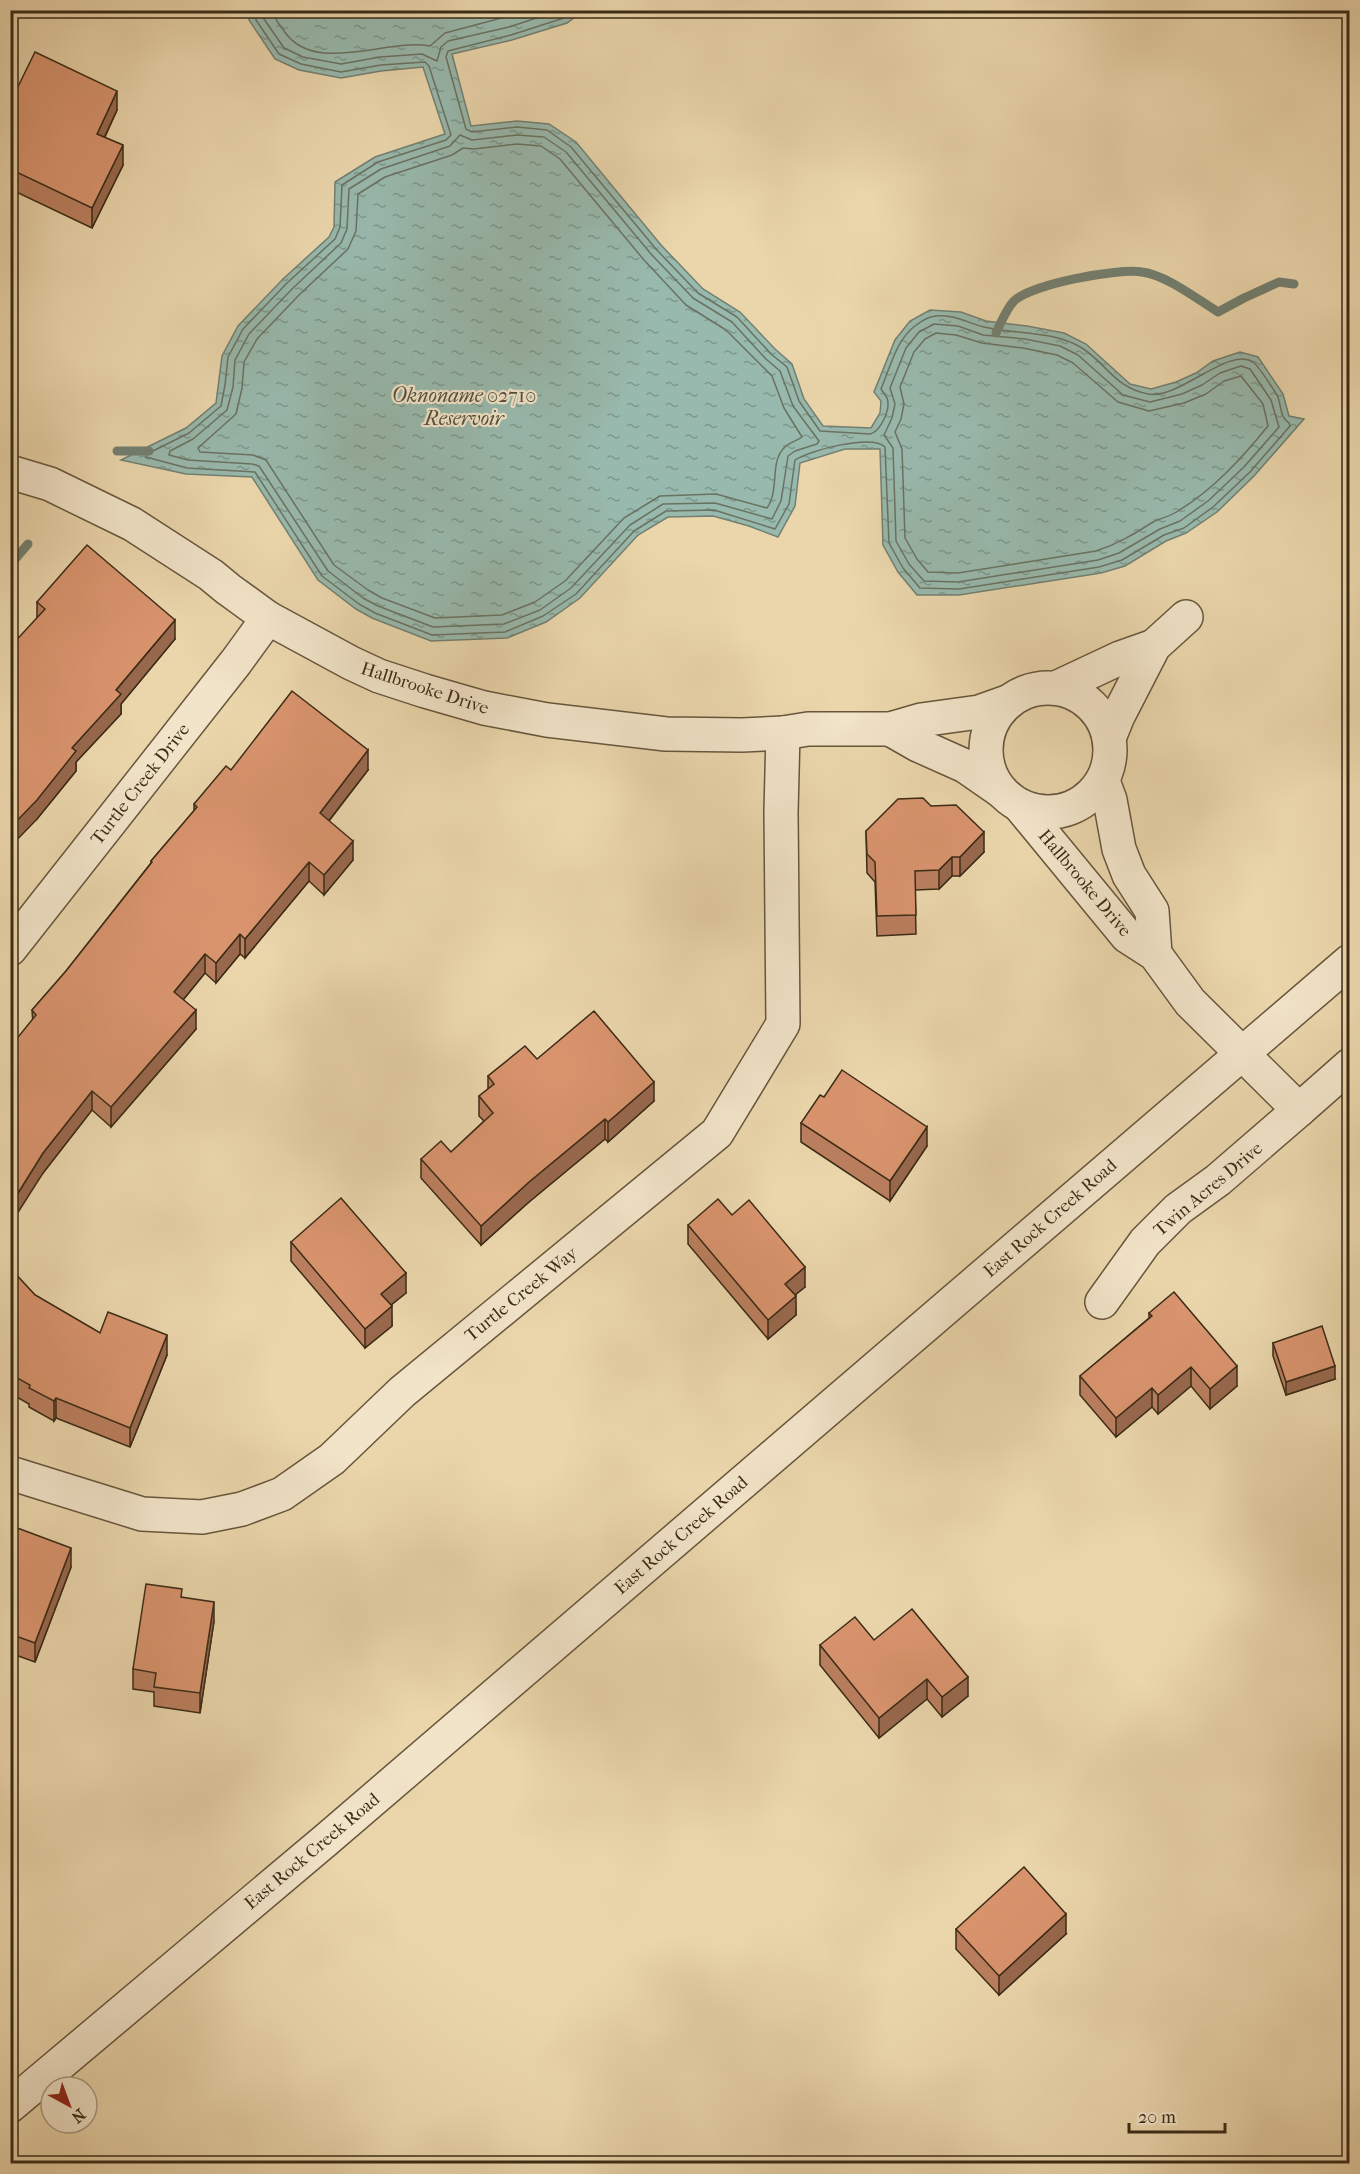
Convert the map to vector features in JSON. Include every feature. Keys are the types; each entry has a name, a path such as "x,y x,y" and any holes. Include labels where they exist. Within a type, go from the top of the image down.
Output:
{"street":[{"name":"Hallbrooke Drive","path":"10,472 50,484 132,524 211,575 268,618 321,648 379,676 425,692 484,708 547,720 666,734 742,735 808,729 891,729 921,720 979,712 1011,701 1032,690 1056,688 1077,694 1091,704 1102,719 1109,738 1111,756 1103,781 1085,801 1059,812 1039,812 1010,798 965,766 918,745 891,729"},
{"path":"1109,738 1154,646 1186,617"},
{"name":"Turtle Creek Drive","path":"10,949 236,662 268,618"},
{"path":"1056,688 1120,658 1154,646"},
{"name":"Hallbrooke Drive","path":"1011,701 996,717 989,731 986,754 990,773 1127,936 1155,954 1190,1002 1241,1054"},
{"name":"Turtle Creek Way","path":"10,1473 142,1514 202,1517 242,1509 282,1494 332,1459 402,1392 717,1133 783,1024 781,812 783,733"},
{"name":"Hallbrooke Drive","path":"1103,781 1110,800 1119,849 1129,874 1152,911 1155,954"},
{"name":"East Rock Creek Road","path":"10,2106 326,1840 1350,961"},
{"path":"1241,1054 1299,1110"},
{"name":"Twin Acres Drive","path":"1102,1302 1145,1242 1178,1209 1218,1180 1350,1065"}],"water":[{"name":"Oknoname 02710 Reservoir","path":"252,11 583,11 567,23 512,40 452,54 471,126 517,121 549,124 576,142 661,245 703,289 740,312 792,364 804,399 823,426 871,428 880,413 881,401 874,392 895,340 910,321 930,310 961,312 986,321 1064,333 1086,344 1130,384 1151,389 1176,382 1196,373 1213,361 1240,352 1258,357 1283,394 1289,416 1304,419 1254,476 1217,512 1186,533 1166,541 1125,566 1101,573 959,595 917,595 898,572 883,545 880,449 845,449 800,463 795,506 778,537 713,516 668,517 638,535 580,598 546,622 507,638 431,641 372,618 356,609 318,580 252,477 186,474 121,460 186,428 216,403 222,356 238,326 283,279 329,237 334,227 335,182 375,157 445,134 423,67 341,78 299,70 275,59 249,20"}],"building":[{"path":"35,52 117,91 97,134 123,145 92,208 10,169 10,103"},
{"path":"87,545 175,620 116,690 121,694 72,748 76,751 37,800 10,828 10,647 45,609 37,602"},
{"path":"292,691 368,750 320,813 353,841 324,875 309,862 245,939 240,934 216,963 205,954 174,992 196,1010 111,1107 92,1091 43,1153 10,1206 10,1047 36,1015 32,1010 197,807 194,804 226,766 231,770"},
{"path":"923,798 931,806 956,805 984,832 960,857 952,857 939,870 915,871 916,915 877,916 875,862 867,854 866,831 898,799"},
{"path":"594,1011 654,1082 608,1122 605,1119 529,1182 481,1226 421,1159 441,1141 451,1152 493,1113 479,1096 494,1084 488,1076 525,1046 537,1059"},
{"path":"842,1070 927,1127 890,1181 801,1123 820,1095 824,1097"},
{"path":"341,1198 406,1273 381,1294 392,1306 365,1329 291,1242"},
{"path":"718,1199 732,1215 749,1200 805,1267 785,1284 796,1296 768,1320 688,1225"},
{"path":"10,1268 35,1295 100,1333 108,1312 167,1335 130,1428 56,1398 54,1401 29,1388 30,1385 10,1374"},
{"path":"1174,1292 1237,1366 1210,1389 1191,1367 1158,1395 1152,1388 1116,1418 1080,1376 1152,1316 1149,1313"},
{"path":"1322,1326 1335,1366 1286,1382 1273,1343"},
{"path":"12,1526 71,1548 35,1643 10,1634 10,1528"},
{"path":"146,1584 182,1589 181,1597 214,1602 200,1693 154,1687 156,1673 133,1669"},
{"path":"912,1609 968,1677 942,1697 927,1679 879,1718 820,1645 855,1617 874,1640"},
{"path":"1024,1867 1066,1914 999,1976 956,1929"}],"waterway":[{"path":"996,333 1011,304 1024,295 1056,283 1095,275 1130,271 1151,274 1181,288 1218,312 1279,282 1294,284"},
{"path":"117,451 149,451"},
{"path":"10,565 28,544"}]}
